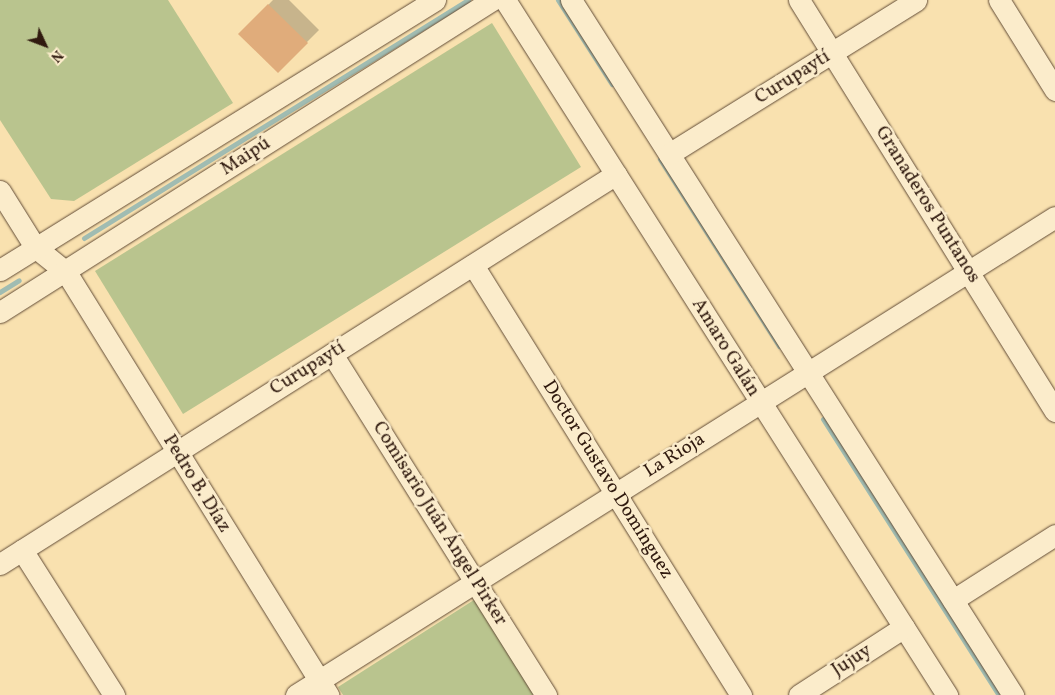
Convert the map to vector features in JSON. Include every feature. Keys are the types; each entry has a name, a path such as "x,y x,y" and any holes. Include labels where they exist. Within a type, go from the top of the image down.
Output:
{"street":[{"name":"Maipú","path":"0,270 435,0"},
{"name":"Maipú","path":"0,312 66,272 492,0"},
{"name":"Amaro Galán","path":"505,0 947,695"},
{"path":"571,0 1013,695"},
{"name":"Granaderos Puntanos","path":"799,0 1055,411"},
{"name":"Curupaytí","path":"669,154 916,0"},
{"path":"998,0 1055,90"},
{"name":"Curupaytí","path":"0,564 616,174"},
{"path":"0,191 36,247"},
{"name":"La Rioja","path":"296,695 323,688 476,582 1055,217"},
{"name":"Pedro B. Díaz","path":"36,247 66,272 176,453 323,688"},
{"name":"Doctor Gustavo Domínguez","path":"472,265 741,695"},
{"name":"Comisario Juán Ángel Pirker","path":"332,354 546,695"},
{"path":"953,600 1055,535"},
{"path":"22,550 114,695"},
{"name":"Jujuy","path":"799,695 904,627"}],"green space":[{"path":"0,0 168,0 233,103 74,201 51,199 0,120"},
{"path":"492,23 581,167 183,414 95,271"},
{"path":"477,598 537,695 343,695 338,687"}],"building":[{"path":"268,4 308,43 278,73 238,34"}],"waterway":[{"path":"84,238 468,0"},
{"path":"558,0 612,84"},
{"path":"660,159 779,346"},
{"path":"0,292 19,280"},
{"path":"823,419 999,695"}]}
